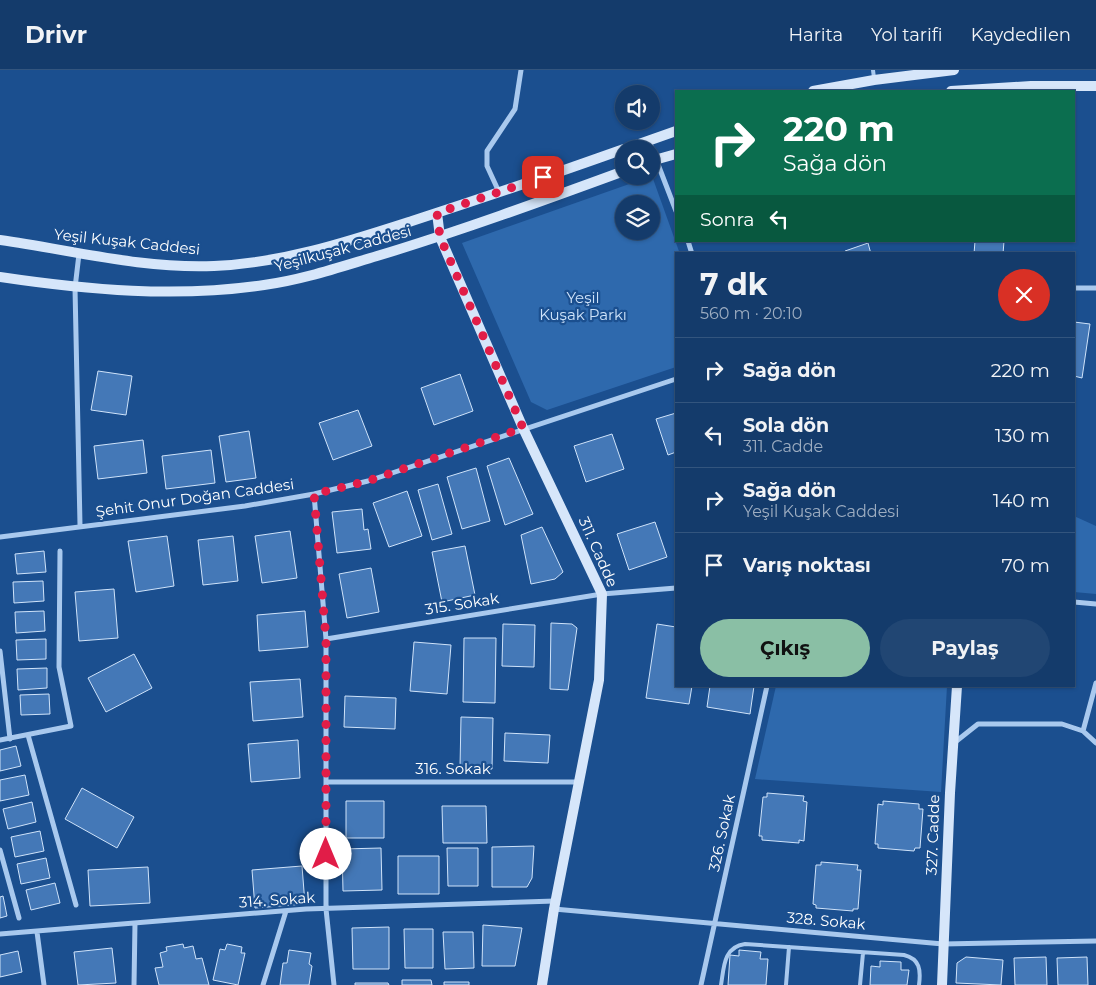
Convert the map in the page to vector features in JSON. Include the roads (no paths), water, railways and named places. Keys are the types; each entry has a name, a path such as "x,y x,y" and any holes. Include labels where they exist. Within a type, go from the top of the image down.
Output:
{"main road":[{"path":"817,90 874,75 954,70"},
{"path":"967,90 1031,86 1096,86"},
{"name":"Yeşil Kuşak Caddesi","path":"649,140 675,131"},
{"name":"Yeşil Kuşak Caddesi","path":"0,240 79,254 188,266 260,262 323,250 615,152"},
{"path":"660,158 675,154"},
{"name":"Yeşilkuşak Caddesi","path":"0,277 75,288 184,291 227,290 264,285 304,277 440,237 615,174"},
{"name":"311. Cadde","path":"437,213 440,237 523,428 602,594 599,680 555,905 542,985"},
{"name":"327. Cadde","path":"942,985 952,745 957,687"}],"street":[{"path":"499,192 487,166 487,151 515,108 521,70"},
{"path":"660,174 675,209"},
{"path":"79,254 75,288 80,525"},
{"path":"1075,288 1096,288"},
{"name":"Şehit Onur Doğan Caddesi","path":"0,537 80,525 245,506 314,494 368,481 523,428 622,398 675,379"},
{"path":"314,494 326,639 326,909 334,985"},
{"path":"0,740 71,726 59,667 60,551"},
{"name":"315. Sokak","path":"326,639 602,594 675,588"},
{"path":"1075,602 1096,604"},
{"path":"0,651 10,739"},
{"path":"1083,731 1096,683"},
{"name":"326. Sokak","path":"701,985 767,687"},
{"path":"952,745 978,724 1062,724 1083,731 1096,743"},
{"path":"28,735 76,905"},
{"name":"316. Sokak","path":"326,782 579,782"},
{"path":"0,850 19,918"},
{"name":"328. Sokak","path":"555,905 714,923 943,944 1096,941"},
{"name":"314. Sokak","path":"0,934 286,911 555,905"},
{"path":"263,985 286,911"},
{"path":"134,985 135,923"},
{"path":"37,932 44,985"}],"lane":[{"path":"721,985 726,957 736,946 745,944 904,955 913,958 921,970 920,985"},
{"path":"786,985 789,947"},
{"path":"860,985 863,952"}],"park label":[{"name":"Yeşil Kuşak Parkı","path":"583,306"}]}
